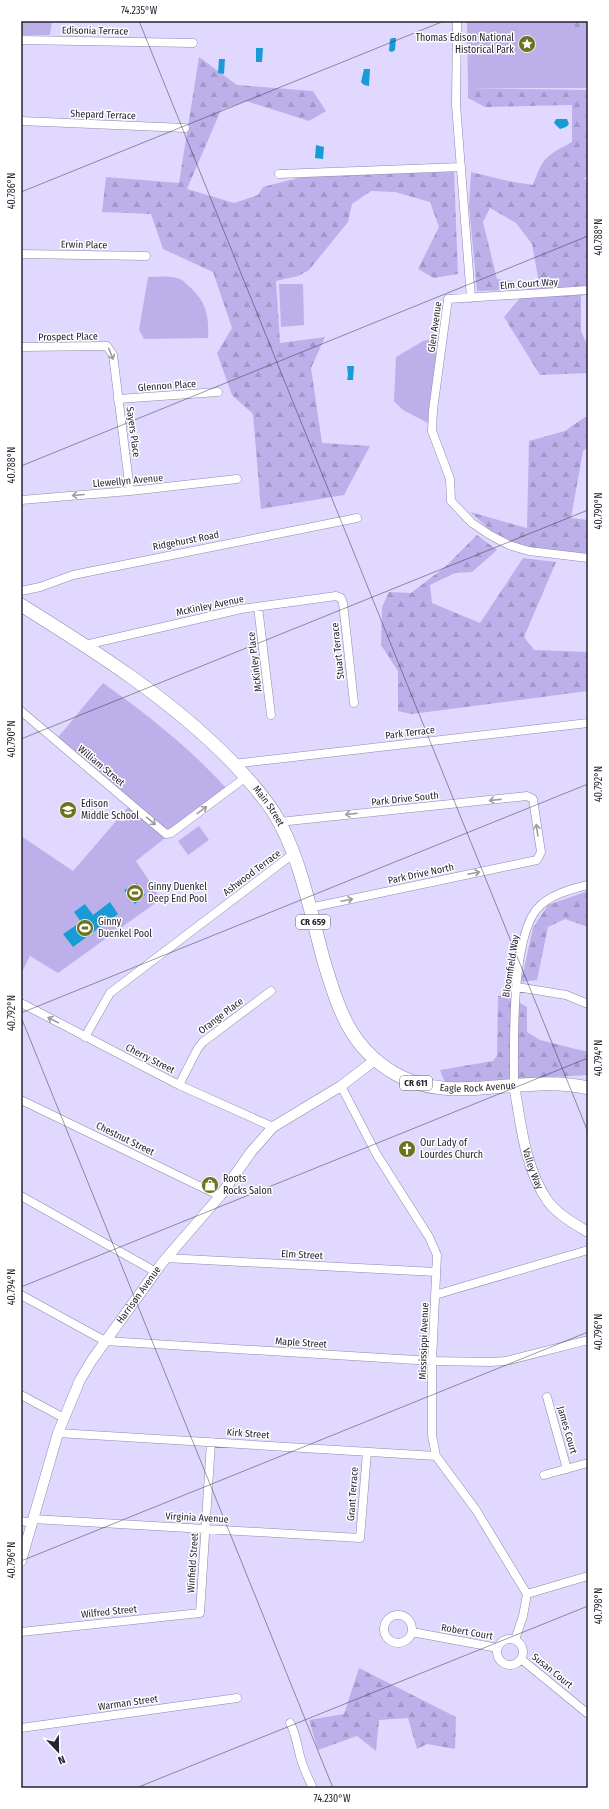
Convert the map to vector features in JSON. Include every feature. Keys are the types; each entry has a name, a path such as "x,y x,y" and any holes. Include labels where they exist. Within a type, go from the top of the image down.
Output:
{"main road":[{"name":"Main Street","path":"21,605 85,645 177,711 212,742 246,777 279,822 293,854 341,1015 357,1041 375,1060"},
{"name":"Eagle Rock Avenue","path":"375,1060 394,1073 425,1086 460,1089 558,1083 588,1088"}],"street":[{"path":"457,21 456,105 472,298"},
{"name":"Edisonia Terrace","path":"21,40 193,42"},
{"name":"Shepard Terrace","path":"21,121 184,128"},
{"path":"279,174 461,167"},
{"name":"Erwin Place","path":"21,254 146,256"},
{"name":"Elm Court Way","path":"472,298 588,290"},
{"name":"Glen Avenue","path":"472,298 448,299 433,410 432,432 450,479 451,501 472,523 509,545 529,551 588,558"},
{"name":"Prospect Place","path":"21,348 107,346 113,355 118,399"},
{"name":"Glennon Place","path":"118,399 218,392"},
{"name":"Sayers Place","path":"118,399 130,491"},
{"name":"Llewellyn Avenue","path":"21,500 130,491 237,479"},
{"name":"Ridgehurst Road","path":"21,591 40,587 73,575 358,518"},
{"name":"McKinley Avenue","path":"85,645 240,609 336,596 341,598"},
{"name":"Stuart Terrace","path":"341,598 343,603 354,703"},
{"name":"McKinley Place","path":"258,607 271,715"},
{"name":"William Street","path":"21,711 166,834 171,833 246,777"},
{"name":"Park Terrace","path":"233,764 588,723"},
{"name":"Park Drive South","path":"279,822 527,796 533,799 540,852 537,860"},
{"name":"Ashwood Terrace","path":"85,1037 110,994 293,854"},
{"name":"Park Drive North","path":"309,908 537,860"},
{"name":"Bloomfield Way","path":"514,1085 517,987 522,945 529,925 537,909 552,898 569,890 588,885"},
{"path":"517,987 566,995 588,1004"},
{"name":"Orange Place","path":"179,1085 198,1048 271,991"},
{"name":"Cherry Street","path":"21,1003 179,1085 273,1127"},
{"path":"341,1086 375,1060"},
{"name":"Valley Way","path":"514,1085 527,1154 547,1200 565,1217 588,1232"},
{"name":"Harrison Avenue","path":"21,1561 58,1433 80,1380 105,1341 166,1258 220,1196 251,1152 273,1127 341,1086"},
{"name":"Mississippi Avenue","path":"341,1086 377,1155 434,1248 438,1260 436,1272 432,1361 432,1435 436,1456 476,1510 527,1594"},
{"name":"Chestnut Street","path":"21,1100 220,1196"},
{"path":"21,1196 156,1272"},
{"path":"436,1295 588,1250"},
{"name":"Elm Street","path":"166,1258 436,1272"},
{"name":"Maple Street","path":"21,1295 105,1341 432,1361 506,1361 588,1340"},
{"path":"21,1395 64,1418"},
{"name":"James Court","path":"547,1397 567,1469"},
{"name":"Kirk Street","path":"58,1433 436,1456"},
{"name":"Winfield Street","path":"200,1613 211,1442"},
{"name":"Grant Terrace","path":"360,1538 367,1452"},
{"path":"544,1475 588,1463"},
{"name":"Virginia Avenue","path":"21,1521 205,1529 360,1538"},
{"path":"515,1640 524,1616 527,1594 588,1576"},
{"name":"Wilfred Street","path":"21,1632 200,1613"},
{"name":"Robert Court","path":"412,1632 498,1648 500,1644 507,1639 515,1640"},
{"name":"Susan Court","path":"515,1640 522,1646 521,1659 587,1713"},
{"path":"498,1648 498,1656 503,1662 514,1664 521,1659"},
{"name":"Warman Street","path":"21,1728 237,1698"},
{"path":"290,1723 296,1735 300,1755 307,1776 313,1788"}],"green space":[{"path":"21,21 52,21 50,35 21,35"},
{"name":"Thomas Edison National Historical Park","path":"467,21 588,21 588,88 468,88"},
{"path":"567,21 588,21 588,36"},
{"path":"199,57 237,85 313,91 326,111 309,121 246,101 221,110 187,189 234,203 258,195 263,187 313,174 454,172 458,274 434,278 418,269 439,227 430,202 395,192 371,191 352,204 348,222 309,270 298,276 276,281 280,343 325,337 311,368 322,443 370,446 344,495 261,509 253,414 232,395 217,353 232,328 213,272 163,249 151,214 102,212 106,177 179,183"},
{"path":"468,88 588,90 588,173 584,179 588,180 588,294 581,296 581,331 588,347 588,373 540,375 504,317 538,277 532,244 516,223 490,208 483,222 497,279 513,281 513,290 477,291 469,205 471,172 508,181 533,185 546,158 572,142 572,105 485,107 468,98"},
{"path":"148,277 178,278 191,288 201,299 204,305 208,323 208,338 144,339 139,330"},
{"path":"279,284 303,284 304,325 281,327"},
{"path":"440,337 428,423 403,410 394,401 396,357 423,341"},
{"path":"585,417 588,417 588,447 583,451 571,518 588,520 588,555 527,549 499,538 470,512 527,528 529,441 565,431"},
{"path":"477,535 497,550 472,572 455,573 430,585 432,603 480,623 523,558 556,562 524,637 534,650 588,652 588,691 412,714 398,711 398,671 381,645 382,607 389,592 411,593 445,567"},
{"path":"103,683 168,733 213,774 227,789 136,861 161,899 58,973 30,956 21,974 21,836 73,871 130,805 55,741"},
{"path":"199,826 209,840 188,855 178,841"},
{"path":"588,891 588,927 565,919 548,927 537,980 521,982 533,928 548,905"},
{"path":"506,995 527,1007 527,1032 540,1040 588,1052 588,1075 445,1083 440,1070 493,1061 497,1056 498,996"},
{"path":"359,1668 456,1717 455,1749 427,1744 417,1749 408,1718 379,1720 376,1751 357,1736 318,1750 309,1720 344,1714"}],"water":[{"path":"396,38 395,50 392,52 389,51 390,39"},
{"path":"256,48 263,48 262,62 256,62"},
{"path":"219,59 225,59 224,74 218,73"},
{"path":"364,69 370,69 369,86 364,85 361,82"},
{"path":"556,119 567,119 569,124 560,129 554,123"},
{"path":"316,145 324,147 323,159 315,158"},
{"path":"347,366 354,366 353,380 347,380"},
{"name":"Ginny Duenkel Deep End Pool","path":"137,883 145,895 135,904 124,890"},
{"name":"Ginny Duenkel Pool","path":"110,902 118,914 73,947 63,934 81,922 74,912 85,904 93,915"}],"place":[{"name":"Thomas Edison National Historical Park","path":"527,44"},
{"name":"Edison Middle School","path":"68,810"},
{"name":"Ginny Duenkel Deep End Pool","path":"135,893"},
{"name":"Ginny Duenkel Pool","path":"85,928"},
{"name":"Our Lady of Lourdes Church","path":"407,1149"},
{"name":"Roots Rocks Salon","path":"210,1185"}]}
